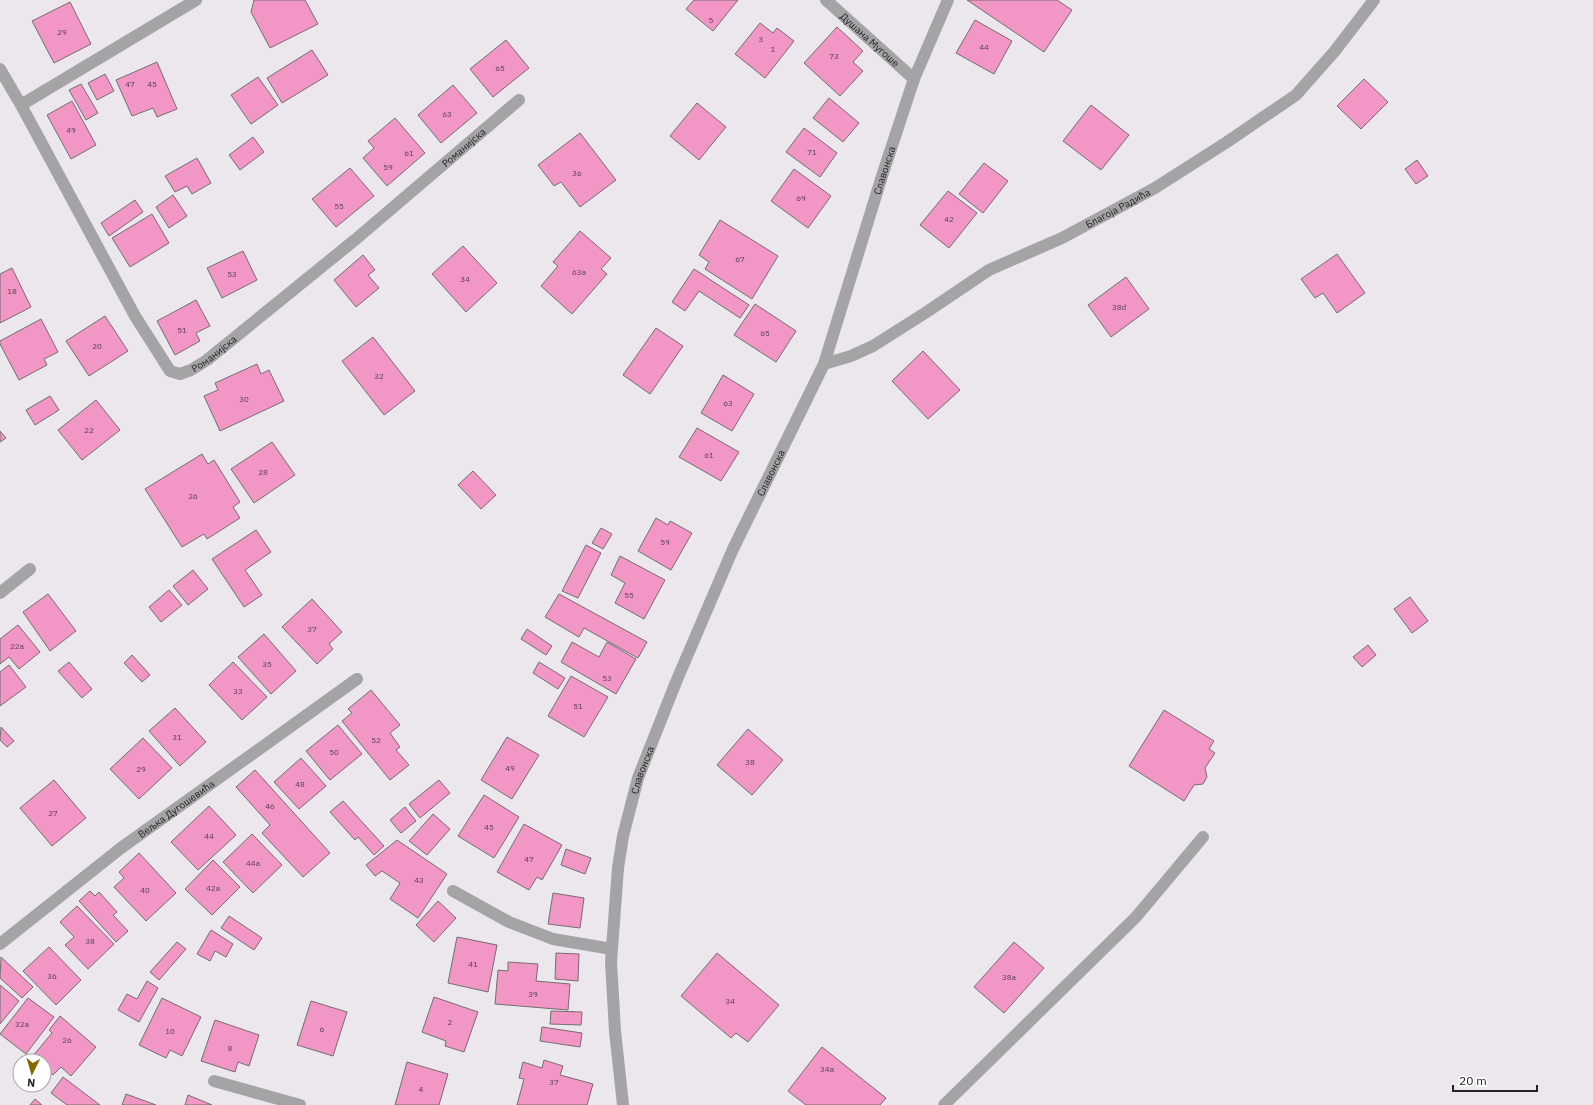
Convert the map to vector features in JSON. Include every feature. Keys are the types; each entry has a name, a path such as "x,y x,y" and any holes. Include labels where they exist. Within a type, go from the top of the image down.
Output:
{"street":[{"path":"21,105 196,0"},
{"name":"Душана Мугоше","path":"826,0 914,79"},
{"name":"Славонска","path":"623,1105 614,1031 611,962 618,868 623,836 638,778 676,682 733,549 824,364 882,176 914,79 948,0"},
{"name":"Благоја Радића","path":"824,364 852,356 873,346 925,314 989,270 1062,238 1141,195 1227,142 1296,95 1334,52 1374,0"},
{"name":"Романијска","path":"0,69 135,316 170,371 180,374 191,370 207,360 356,240 519,100"},
{"path":"0,593 30,569"},
{"name":"Вељка Дугошевића","path":"0,944 121,848 357,679"},
{"path":"944,1105 1136,916 1203,837"},
{"path":"453,891 509,922 553,939 612,949"},
{"path":"214,1081 300,1105"}],"building":[{"path":"254,0 305,0 318,24 270,48 251,12"},
{"path":"694,0 738,0 713,31 686,9"},
{"path":"967,0 1057,0 1072,10 1044,52"},
{"path":"70,2 91,44 54,63 32,21"},
{"path":"975,20 1012,41 994,74 956,53"},
{"path":"760,23 773,33 777,28 794,41 765,78 735,54"},
{"path":"837,27 863,51 853,62 863,71 840,96 804,63"},
{"path":"506,40 529,68 493,97 470,69"},
{"path":"312,50 328,75 282,103 267,78"},
{"path":"157,62 177,109 157,117 153,108 132,116 116,80"},
{"path":"105,74 114,91 97,100 88,83"},
{"path":"258,77 278,105 251,124 231,95"},
{"path":"1364,79 1388,102 1361,129 1337,106"},
{"path":"81,84 98,113 86,120 69,90"},
{"path":"453,85 477,113 441,143 418,115"},
{"path":"829,98 859,123 843,142 813,118"},
{"path":"72,101 96,145 71,159 47,115"},
{"path":"697,103 726,127 699,160 670,136"},
{"path":"1091,105 1129,135 1101,170 1063,141"},
{"path":"395,118 425,153 387,186 363,158 374,148 368,141"},
{"path":"804,128 837,153 820,177 786,152"},
{"path":"580,133 616,180 580,207 561,182 554,186 538,165"},
{"path":"253,137 264,152 240,170 229,155"},
{"path":"197,158 211,183 192,194 187,186 175,192 165,176"},
{"path":"1417,160 1428,176 1416,184 1405,169"},
{"path":"984,163 1008,181 983,213 959,194"},
{"path":"350,168 374,196 336,227 312,199"},
{"path":"794,169 831,196 808,228 771,201"},
{"path":"948,191 977,213 949,248 920,225"},
{"path":"173,195 187,216 169,228 156,207"},
{"path":"135,200 143,212 109,236 101,223"},
{"path":"152,214 169,243 130,267 112,238"},
{"path":"720,220 778,256 752,299 705,269 709,262 699,255"},
{"path":"580,231 611,258 601,269 607,274 572,314 541,286 558,266 553,262"},
{"path":"463,246 497,283 466,312 432,274"},
{"path":"243,251 257,280 222,298 207,268"},
{"path":"1337,254 1365,293 1337,313 1323,293 1315,298 1301,279"},
{"path":"363,255 375,270 368,275 379,288 356,307 334,280"},
{"path":"12,268 31,307 0,323 0,274"},
{"path":"694,269 749,305 740,318 699,291 685,311 672,302"},
{"path":"1126,277 1149,309 1111,337 1088,305"},
{"path":"196,300 210,326 196,333 200,341 175,355 157,321"},
{"path":"755,304 796,331 776,362 734,335"},
{"path":"105,316 128,351 89,376 66,341"},
{"path":"41,319 58,352 44,359 47,365 19,380 0,344 0,341"},
{"path":"656,328 683,346 650,394 623,375"},
{"path":"373,337 415,391 384,415 342,361"},
{"path":"923,351 960,390 928,419 892,381"},
{"path":"257,364 261,374 269,370 284,401 220,431 204,396 218,390 215,383"},
{"path":"723,375 754,394 732,431 701,413"},
{"path":"50,396 59,410 35,425 26,410"},
{"path":"96,400 120,430 82,460 58,430"},
{"path":"697,428 739,452 721,481 679,457"},
{"path":"0,431 6,438 0,442"},
{"path":"272,442 295,475 254,503 231,469"},
{"path":"202,454 208,464 214,460 240,502 233,507 240,518 207,539 204,534 182,547 145,489"},
{"path":"473,471 496,495 481,509 458,485"},
{"path":"656,518 668,525 670,521 692,533 671,570 638,551"},
{"path":"601,528 612,534 603,549 592,543"},
{"path":"256,530 271,552 245,570 262,595 244,607 212,559"},
{"path":"586,545 601,553 578,598 562,591"},
{"path":"620,556 665,580 644,619 615,603 625,583 611,575"},
{"path":"193,570 208,589 188,605 173,586"},
{"path":"169,590 182,605 161,622 149,607"},
{"path":"48,594 76,631 50,651 23,612"},
{"path":"559,594 647,642 638,658 584,628 579,637 545,617"},
{"path":"1410,597 1428,621 1412,633 1394,609"},
{"path":"312,599 342,632 329,644 333,649 317,664 282,627"},
{"path":"18,625 40,652 19,669 9,657 0,664 0,639"},
{"path":"527,629 552,646 546,655 521,639"},
{"path":"264,634 296,671 271,694 238,657"},
{"path":"572,642 599,657 607,642 636,659 616,694 561,662"},
{"path":"1368,645 1376,655 1362,667 1353,657"},
{"path":"132,655 150,675 142,682 124,663"},
{"path":"69,662 92,689 82,698 58,671"},
{"path":"233,662 267,697 242,720 209,685"},
{"path":"539,662 565,678 558,689 533,673"},
{"path":"9,665 26,687 0,706 0,672"},
{"path":"571,676 608,697 584,737 548,716"},
{"path":"371,690 400,725 390,733 400,747 396,750 409,765 390,780 342,721 352,713 348,709"},
{"path":"175,708 206,742 180,766 149,731"},
{"path":"1164,710 1214,741 1209,749 1215,753 1205,768 1207,777 1203,784 1194,785 1184,801 1129,766"},
{"path":"338,725 362,754 330,780 306,751"},
{"path":"1,727 14,741 7,747 0,740"},
{"path":"748,729 783,760 752,795 717,765"},
{"path":"507,737 539,755 512,799 481,780"},
{"path":"143,738 172,768 139,799 110,769"},
{"path":"301,758 326,786 299,809 274,782"},
{"path":"255,770 330,853 303,877 262,833 270,825 236,787"},
{"path":"54,780 86,818 52,846 20,808"},
{"path":"439,780 450,793 420,818 409,804"},
{"path":"484,795 519,817 494,858 458,836"},
{"path":"343,801 384,846 374,855 358,837 355,840 330,812"},
{"path":"209,806 236,835 198,870 171,842"},
{"path":"405,807 416,821 401,833 390,820"},
{"path":"433,814 450,829 427,855 409,841"},
{"path":"524,824 562,845 542,880 537,877 529,890 497,872"},
{"path":"252,834 282,865 253,893 223,862"},
{"path":"397,840 447,874 418,918 390,899 400,883 382,871 375,876 366,865"},
{"path":"566,849 591,858 585,874 561,865"},
{"path":"139,853 176,893 146,921 114,887 124,878 119,872"},
{"path":"213,860 240,887 212,915 185,889"},
{"path":"90,891 95,896 99,892 117,912 113,915 128,931 116,942 79,901"},
{"path":"553,893 584,898 580,928 548,924"},
{"path":"438,901 456,918 434,942 416,925"},
{"path":"77,906 114,944 88,969 65,945 74,937 60,922"},
{"path":"229,916 262,938 254,950 221,928"},
{"path":"211,930 233,944 226,957 215,951 210,961 197,954"},
{"path":"457,937 497,945 488,992 448,983"},
{"path":"177,942 186,949 159,980 150,972"},
{"path":"1014,942 1044,968 1004,1013 974,987"},
{"path":"49,947 81,980 56,1005 23,971"},
{"path":"556,953 579,954 578,981 555,979"},
{"path":"717,953 779,1005 748,1042 736,1033 731,1038 681,996"},
{"path":"1,957 33,987 22,998 0,978"},
{"path":"508,962 538,964 536,981 570,984 568,1010 495,1004 498,970 508,971"},
{"path":"147,981 158,988 139,1022 118,1010 127,994 137,999"},
{"path":"0,985 19,1001 0,1024"},
{"path":"434,997 478,1012 464,1052 445,1046 446,1041 422,1032"},
{"path":"28,998 54,1017 27,1053 0,1034"},
{"path":"162,998 201,1017 182,1056 170,1050 166,1058 139,1045"},
{"path":"311,1001 347,1012 333,1056 297,1045"},
{"path":"551,1011 582,1012 581,1025 550,1024"},
{"path":"60,1016 96,1047 71,1076 61,1067 53,1075 52,1074 52,1053 35,1053 52,1033 49,1030"},
{"path":"215,1020 259,1035 249,1066 238,1062 235,1072 201,1061"},
{"path":"542,1027 582,1033 580,1047 540,1041"},
{"path":"822,1047 886,1098 880,1105 806,1105 788,1091"},
{"path":"544,1060 563,1066 560,1075 593,1084 587,1105 517,1105 524,1079 519,1078 523,1062 542,1068"},
{"path":"407,1062 448,1074 439,1105 395,1105"},
{"path":"63,1077 100,1105 67,1105 51,1093"},
{"path":"126,1094 156,1105 122,1105"},
{"path":"188,1095 212,1105 185,1105"},
{"path":"35,1099 42,1105 30,1105"}]}
